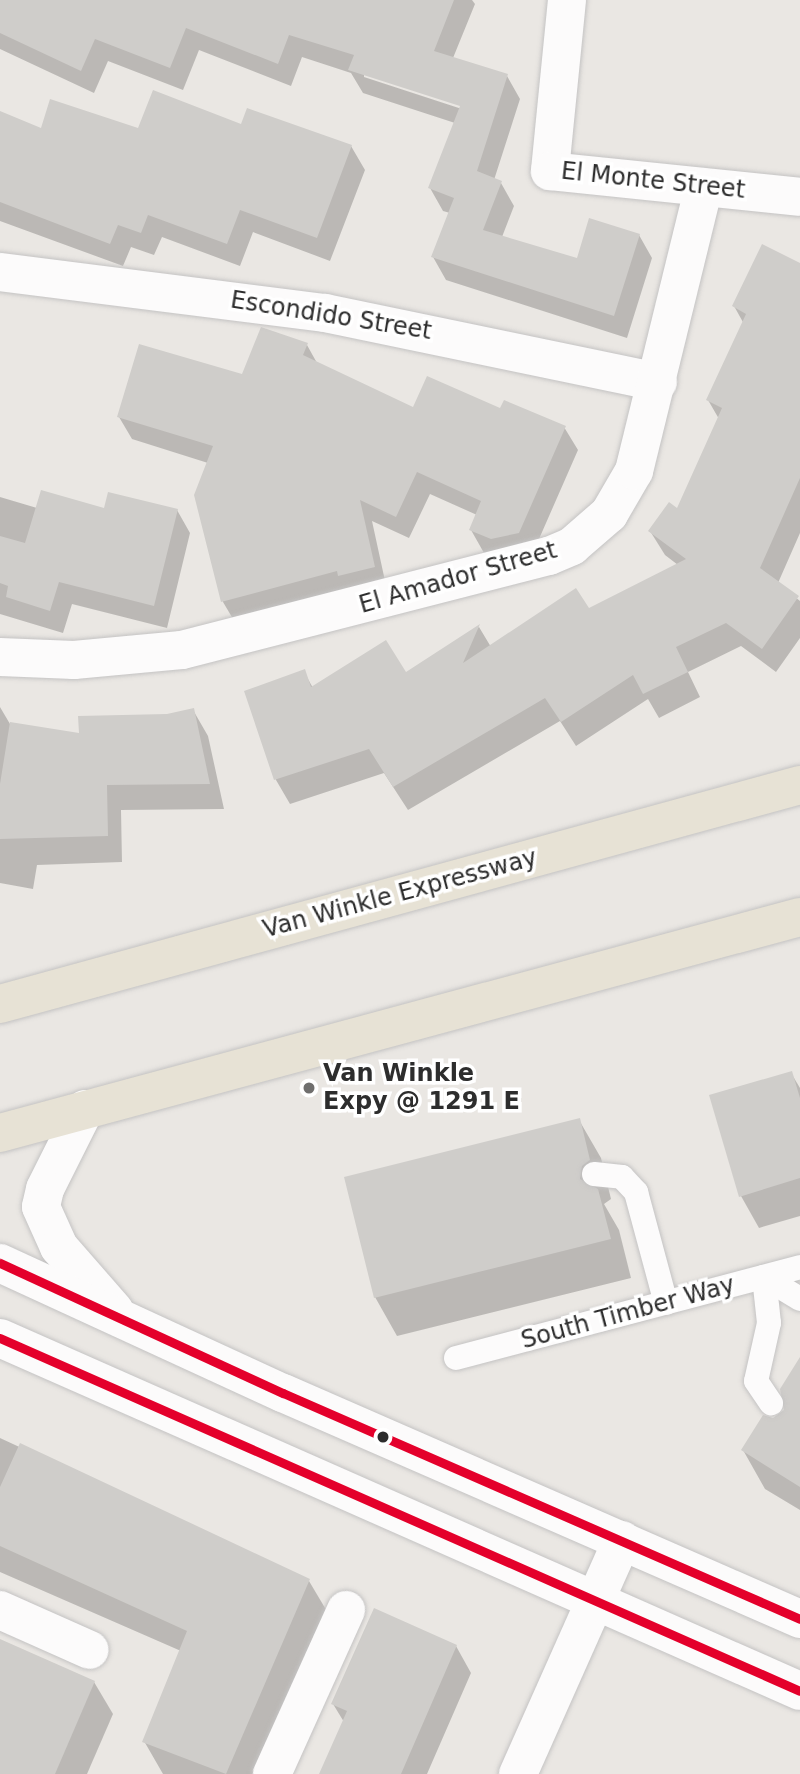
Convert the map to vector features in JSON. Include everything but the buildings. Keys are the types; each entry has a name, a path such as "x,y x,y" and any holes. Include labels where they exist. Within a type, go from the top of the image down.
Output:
{"main road":[{"name":"Van Winkle Expressway","path":"0,1004 800,785"},
{"path":"0,1133 800,917"}],"street":[{"name":"El Monte Street","path":"567,0 550,171 800,197"},
{"name":"El Amador Street","path":"0,657 74,660 182,650 549,556 593,531 624,494 642,448 704,187"},
{"name":"Escondido Street","path":"0,272 325,313 658,382"},
{"path":"85,1110 46,1189 41,1207 59,1247 122,1320"},
{"path":"0,1263 122,1320 800,1619"},
{"path":"0,1338 800,1691"},
{"path":"518,1774 622,1540"},
{"path":"0,1610 90,1650"},
{"path":"272,1774 346,1610"}],"lane":[{"path":"594,1174 622,1177 636,1192 666,1303"},
{"name":"South Timber Way","path":"456,1358 800,1267"},
{"path":"764,1277 800,1299"},
{"path":"764,1277 769,1323 756,1381 771,1403"}],"transit line":[{"path":"0,1263 283,1393 800,1619"},
{"path":"0,1338 800,1691"}],"place":[{"name":"Van Winkle Expy @ 1291 E","path":"309,1088"}]}
